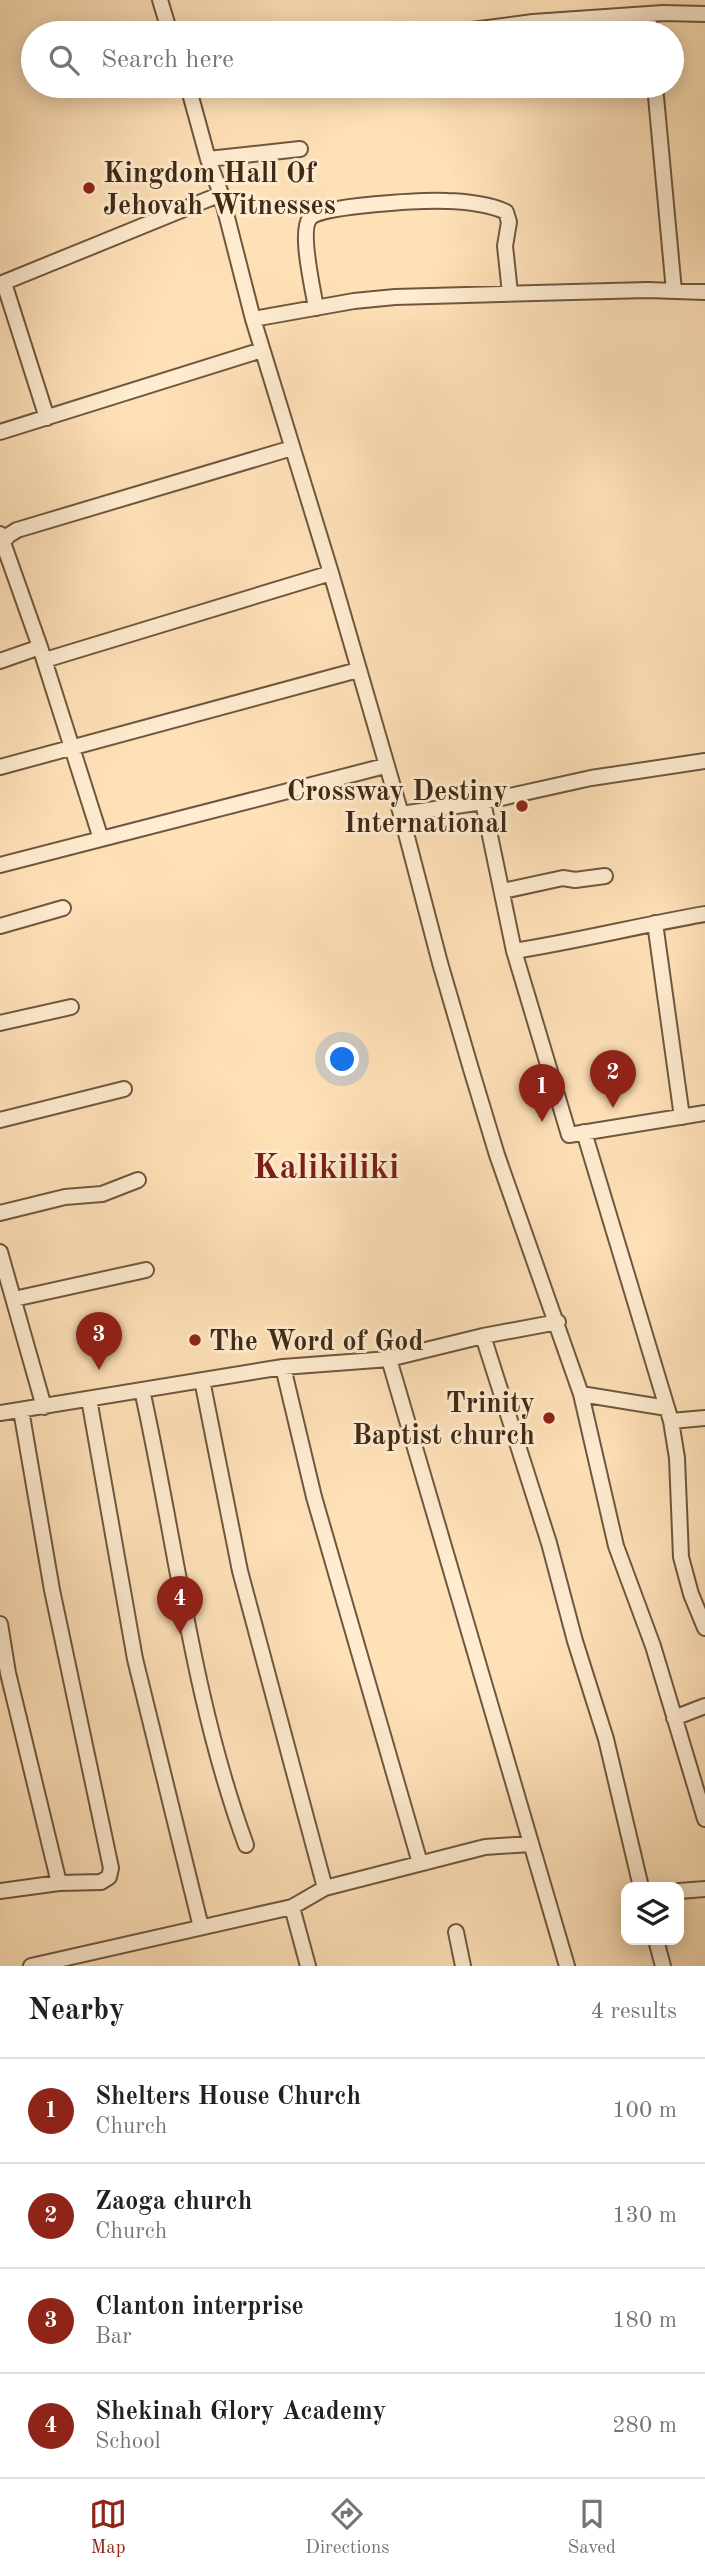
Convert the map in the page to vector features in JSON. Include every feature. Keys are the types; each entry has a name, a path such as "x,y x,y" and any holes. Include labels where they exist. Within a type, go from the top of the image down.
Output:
{"street":[{"path":"160,0 166,21"},
{"path":"547,21 648,14 705,14"},
{"path":"648,14 649,21"},
{"path":"191,98 221,194 262,350 331,573 401,814 440,963 497,1155 558,1322 581,1394 616,1546 653,1646 705,1819"},
{"path":"656,98 674,291"},
{"path":"208,159 300,149"},
{"path":"47,418 2,283 221,194"},
{"path":"316,308 305,232 308,219 316,212 368,205 451,201 498,208 506,212 509,222 505,246 510,293"},
{"path":"253,319 354,300 395,297 510,293 705,292"},
{"path":"0,432 262,350"},
{"path":"101,839 42,654 1,540 17,530 292,448"},
{"path":"0,661 42,654 331,573"},
{"path":"0,766 358,670"},
{"path":"401,814 483,802 591,778 705,761"},
{"path":"0,865 385,766"},
{"path":"483,802 514,951 569,1135 705,1113"},
{"path":"503,891 564,878 575,880 605,876"},
{"path":"0,926 63,908"},
{"path":"514,951 577,941 655,922 705,914"},
{"path":"655,922 682,1117"},
{"path":"0,1023 71,1007"},
{"path":"0,1120 124,1088"},
{"path":"584,1132 669,1414 677,1458 681,1557 691,1594 705,1628"},
{"path":"0,1213 65,1197 102,1194 138,1180"},
{"path":"0,1252 44,1407"},
{"path":"14,1299 146,1270"},
{"path":"0,1413 283,1367 389,1359 484,1336 558,1322"},
{"path":"484,1336 538,1507 606,1740 640,1882"},
{"path":"389,1359 567,1966"},
{"path":"283,1367 314,1497 420,1863"},
{"path":"202,1380 240,1571 325,1888"},
{"path":"142,1390 158,1459 184,1614 202,1694 218,1759 246,1845"},
{"path":"581,1394 669,1414 705,1418"},
{"path":"89,1399 135,1659 201,1927"},
{"path":"0,1891 59,1883 101,1882 109,1877 111,1868 63,1642 21,1410"},
{"path":"0,1624 8,1673 59,1883"},
{"path":"674,1718 705,1706"},
{"path":"31,1966 292,1907 325,1888 485,1847 530,1844"},
{"path":"684,1891 705,1889"},
{"path":"292,1907 308,1966"},
{"path":"456,1932 463,1966"},
{"path":"657,1945 663,1966"}],"place":[{"name":"Kingdom Hall Of Jehovah Witnesses","path":"89,188"},
{"name":"Crossway Destiny International","path":"522,806"},
{"name":"Zaoga church","path":"613,1108"},
{"name":"Shelters House Church","path":"542,1122"},
{"name":"The Word of God","path":"195,1340"},
{"name":"Clanton interprise","path":"99,1370"},
{"name":"Trinity Baptist church","path":"549,1418"},
{"name":"Shekinah Glory Academy","path":"180,1634"}],"district":[{"name":"Kalikiliki","path":"326,1166"}]}
